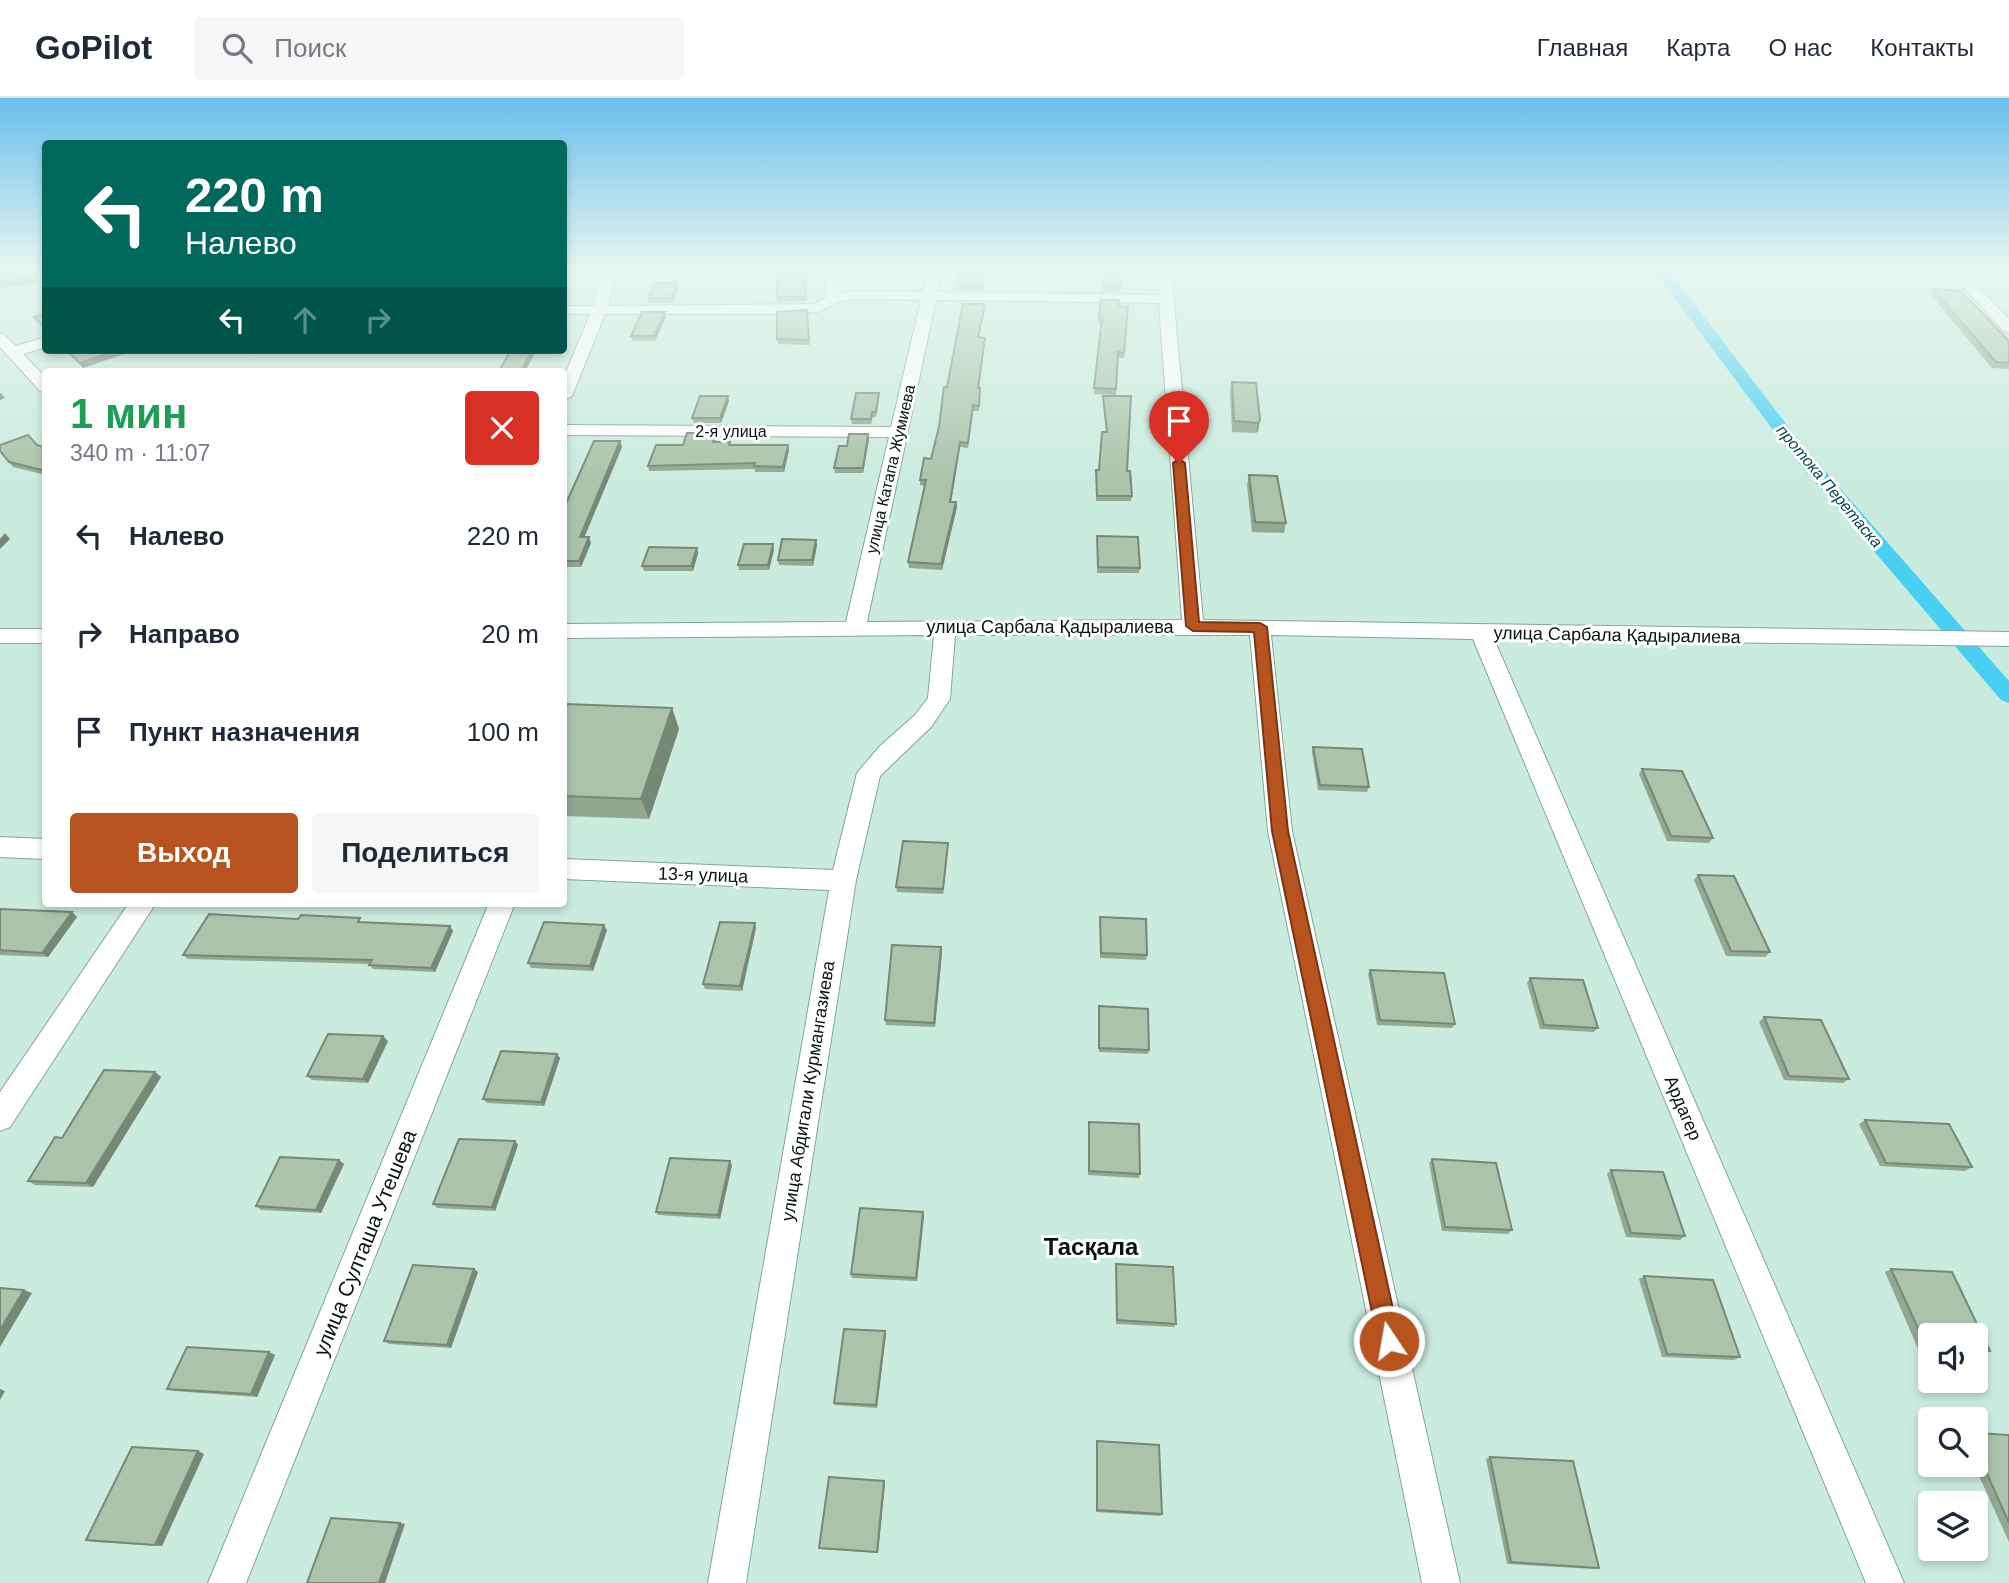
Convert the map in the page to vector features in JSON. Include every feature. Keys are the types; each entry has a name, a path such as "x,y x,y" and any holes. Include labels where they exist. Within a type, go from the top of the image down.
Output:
{"street":[{"path":"1,339 42,384"},
{"path":"567,389 587,339"},
{"name":"улица Катапа Жумиева","path":"855,628 920,339"},
{"path":"1168,339 1193,626"},
{"path":"0,369 42,344"},
{"name":"2-я улица","path":"567,430 898,432"},
{"name":"улица Сарбала Қадыралиева","path":"567,631 1193,626 1872,639 2009,639"},
{"name":"улица Абдигали Курмангазиева","path":"727,1583 843,880 869,773 923,721 939,699 945,627"},
{"path":"1260,627 1280,831 1441,1583"},
{"name":"Ардагер","path":"1482,632 1885,1583"},
{"path":"0,636 42,636"},
{"path":"0,847 42,849"},
{"name":"13-я улица","path":"567,869 843,880"},
{"path":"0,1117 140,907"},
{"name":"улица Султаша Утешева","path":"227,1583 500,907"}],"building":[{"path":"956,339 985,339 978,388 979,406 973,405 968,443 960,442 950,502 956,502 941,564 908,562 926,480 920,480 924,458 931,459 939,427 944,387 947,387"},
{"path":"1100,339 1125,339 1124,353 1118,352 1116,389 1094,388"},
{"path":"1976,339 2009,341 2009,363 1996,362"},
{"path":"71,354 106,354 80,363"},
{"path":"509,354 531,354 523,368 501,368"},
{"path":"1232,382 1256,383 1260,420 1258,423 1234,421"},
{"path":"856,393 879,393 876,412 872,412 871,419 851,419"},
{"path":"700,396 728,396 720,418 692,418"},
{"path":"1103,396 1131,396 1127,471 1130,471 1132,496 1097,496 1096,470 1099,470 1102,432 1107,432"},
{"path":"687,433 715,433 713,442 730,442 729,445 788,445 783,467 754,466 755,463 648,466 656,445 683,445"},
{"path":"849,434 868,434 863,468 834,468 839,446 847,446"},
{"path":"28,435 42,447 42,470 9,462 0,451 0,445"},
{"path":"594,441 620,441 580,537 589,537 579,561 567,561 567,501"},
{"path":"1249,475 1277,476 1286,523 1255,522"},
{"path":"1097,536 1138,537 1140,568 1098,567"},
{"path":"782,539 816,540 812,560 778,560"},
{"path":"744,544 773,544 768,565 738,565"},
{"path":"649,547 697,548 691,566 642,566"},
{"path":"567,704 672,708 641,799 567,796"},
{"path":"1313,747 1362,749 1369,787 1320,785"},
{"path":"1642,769 1682,771 1713,838 1671,836"},
{"path":"903,841 948,843 943,889 896,887"},
{"path":"1698,875 1734,876 1770,952 1731,951"},
{"path":"0,909 72,912 42,953 0,950"},
{"path":"209,914 298,919 301,915 360,918 358,922 450,926 431,968 369,965 372,960 183,955"},
{"path":"1100,917 1146,919 1147,955 1101,953"},
{"path":"544,922 604,925 590,966 528,963"},
{"path":"720,922 755,923 740,986 703,984"},
{"path":"892,945 941,947 934,1023 885,1020"},
{"path":"1370,970 1444,973 1455,1024 1380,1020"},
{"path":"1530,978 1583,980 1598,1028 1544,1025"},
{"path":"1099,1006 1148,1009 1149,1050 1099,1048"},
{"path":"1764,1017 1821,1020 1849,1079 1789,1076"},
{"path":"328,1034 383,1036 363,1079 307,1076"},
{"path":"501,1051 557,1054 541,1102 483,1099"},
{"path":"104,1070 155,1072 86,1183 28,1181 55,1137 62,1138"},
{"path":"1865,1120 1949,1124 1972,1167 1886,1163"},
{"path":"1089,1122 1139,1124 1140,1174 1089,1171"},
{"path":"459,1139 515,1141 492,1207 433,1204"},
{"path":"280,1157 339,1160 316,1210 256,1206"},
{"path":"670,1158 730,1161 718,1215 656,1212"},
{"path":"1432,1159 1496,1163 1512,1230 1445,1227"},
{"path":"1611,1170 1663,1172 1685,1236 1631,1233"},
{"path":"860,1208 923,1212 916,1278 851,1274"},
{"path":"1116,1264 1173,1267 1176,1324 1117,1320"},
{"path":"413,1265 474,1269 447,1345 384,1341"},
{"path":"1891,1269 1952,1272 1977,1323 1918,1323 1918,1328"},
{"path":"1644,1276 1713,1280 1740,1357 1667,1354"},
{"path":"0,1288 24,1290 0,1330"},
{"path":"844,1329 885,1331 876,1405 834,1403"},
{"path":"187,1347 269,1352 251,1394 167,1389"},
{"path":"1988,1434 2009,1435 2009,1523 1988,1476"},
{"path":"1097,1441 1159,1445 1162,1514 1097,1510"},
{"path":"132,1447 198,1451 155,1545 86,1540"},
{"path":"1490,1457 1573,1461 1599,1568 1511,1562"},
{"path":"829,1477 884,1481 877,1552 819,1548"},
{"path":"331,1518 400,1523 379,1583 307,1583"}],"waterway":[{"name":"протока Перетаска","path":"1713,339 1797,450 2009,695"}],"district":[{"name":"Тасқала","path":"1091,1247"}],"route":[{"path":"1179,463 1193,626 1260,627 1280,831 1389,1341"}]}
